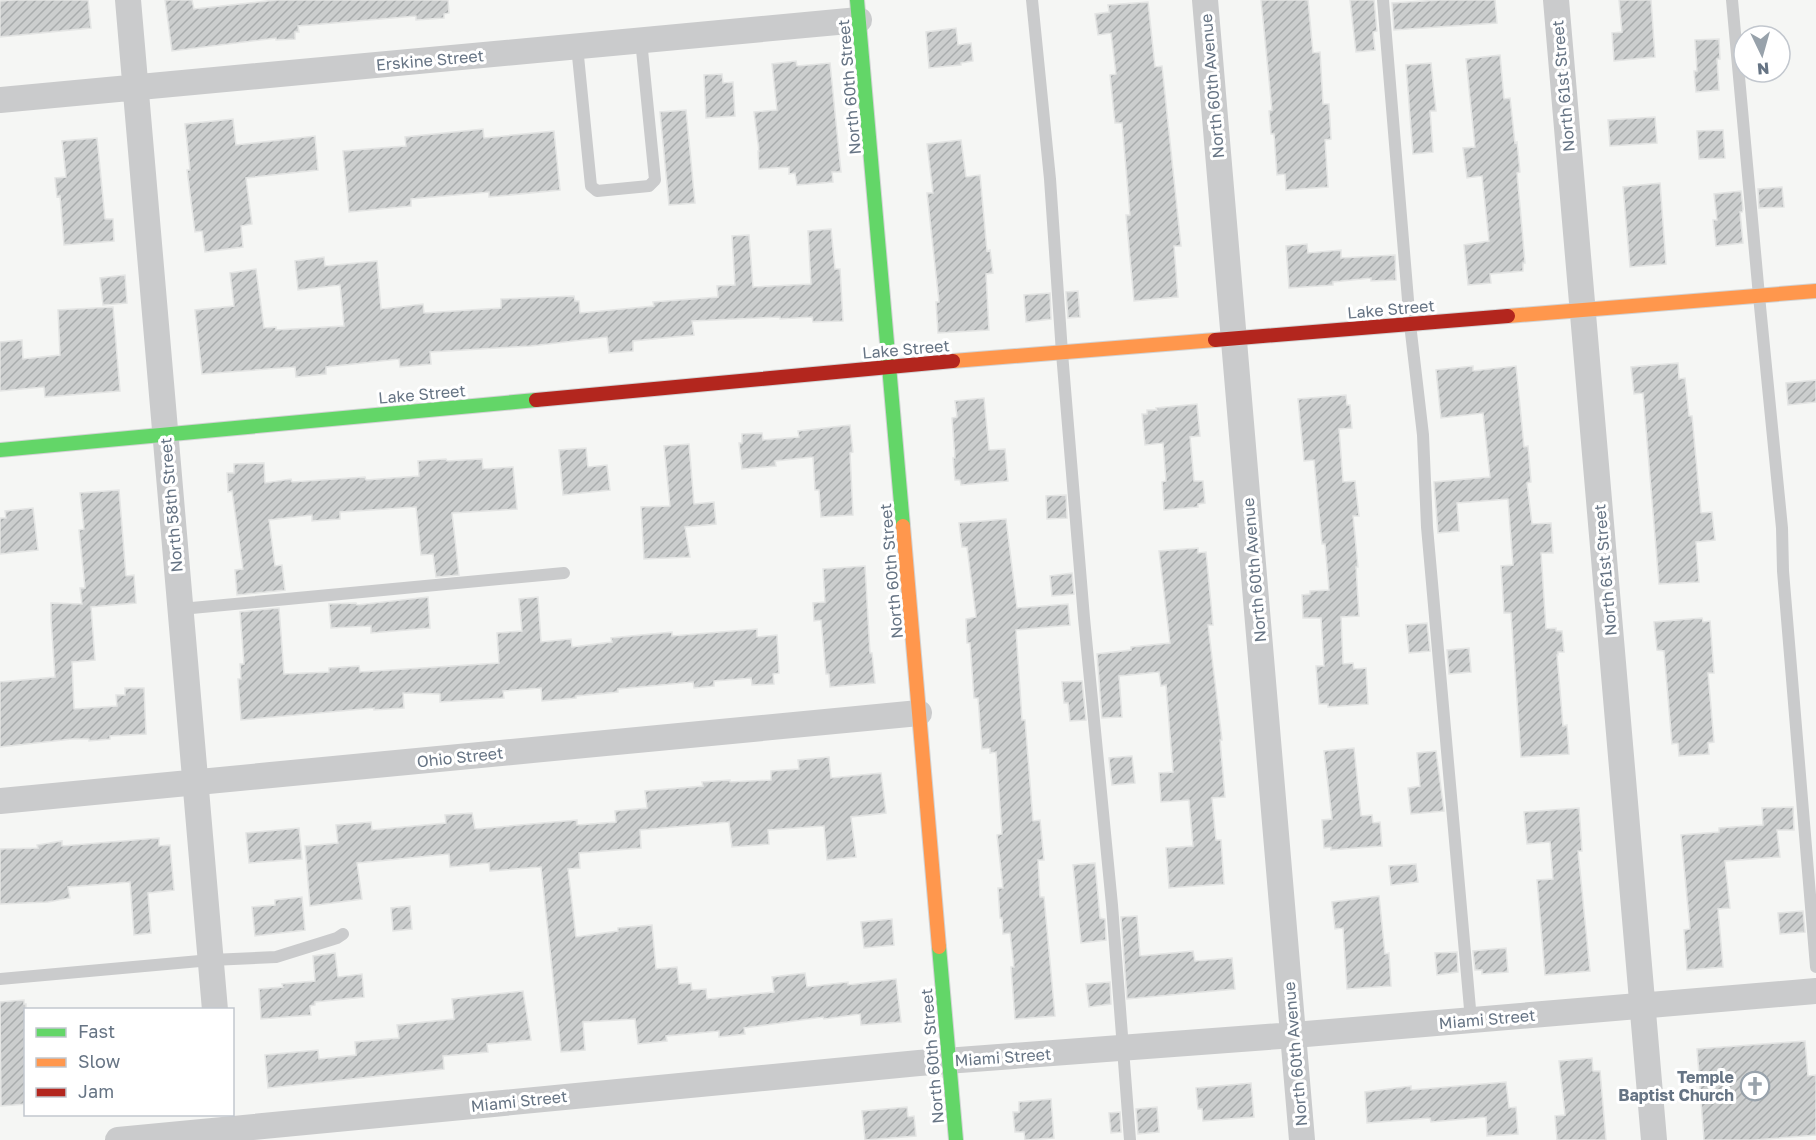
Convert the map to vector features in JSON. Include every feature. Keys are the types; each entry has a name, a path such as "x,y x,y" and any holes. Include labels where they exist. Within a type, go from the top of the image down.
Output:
{"street":[{"name":"North 58th Street","path":"128,0 215,1008"},
{"name":"North 60th Avenue","path":"1205,0 1302,1140"},
{"name":"North 61st Street","path":"1556,0 1654,1140"},
{"name":"Erskine Street","path":"0,100 641,40 858,10"},
{"name":"North 60th Street","path":"858,10 956,1140"},
{"name":"Lake Street","path":"0,450 890,366 1816,291"},
{"name":"Ohio Street","path":"0,801 920,713"},
{"name":"Miami Street","path":"118,1140 907,1064 1816,992"}],"lane":[{"path":"1032,0 1050,179 1083,606 1112,905 1130,1140"},
{"path":"1383,0 1471,1020"},
{"path":"1732,0 1782,528 1783,571 1816,967"},
{"path":"577,46 591,186 597,191 608,190 649,186 655,180 641,40"},
{"path":"181,609 564,573"},
{"path":"0,980 211,960 276,957 337,938 343,934"}],"building":[{"path":"88,0 91,28 0,37 0,1"},
{"path":"165,0 192,0 194,9 276,0 448,0 449,13 444,14 444,18 416,20 416,16 298,26 299,32 295,32 295,39 276,40 276,38 172,51"},
{"path":"1261,0 1308,0 1313,53 1320,52 1323,104 1329,104 1331,139 1325,140 1328,187 1286,190 1285,174 1277,175 1274,134 1271,134 1269,111 1272,110"},
{"path":"1350,0 1374,0 1377,31 1373,32 1375,50 1356,52"},
{"path":"1495,0 1497,23 1394,30 1392,3"},
{"path":"1619,0 1651,0 1655,57 1614,61 1612,33 1622,32"},
{"path":"1148,2 1155,67 1162,66 1181,246 1174,246 1178,297 1134,301 1126,215 1130,215 1122,123 1115,123 1110,75 1116,74 1111,33 1098,35 1095,14 1109,12 1108,5"},
{"path":"956,28 958,45 971,43 973,61 961,63 961,65 929,68 926,32"},
{"path":"1719,39 1720,59 1717,59 1719,90 1696,92 1695,40"},
{"path":"1500,55 1504,99 1510,98 1515,143 1517,142 1520,172 1517,173 1525,263 1523,263 1523,271 1490,274 1491,283 1468,285 1464,245 1489,241 1482,176 1467,178 1463,148 1475,147 1466,59"},
{"path":"796,61 797,66 830,63 841,172 832,172 833,182 797,185 795,173 789,174 789,167 759,169 754,112 777,110 772,64"},
{"path":"1431,63 1436,111 1430,111 1433,152 1413,154 1406,65"},
{"path":"722,74 723,83 733,82 735,116 706,118 704,75"},
{"path":"686,110 695,203 669,205 660,112"},
{"path":"1655,117 1657,143 1610,146 1608,120"},
{"path":"233,119 236,145 315,136 318,170 246,178 252,224 241,226 243,247 205,252 202,231 195,232 187,170 190,170 185,124"},
{"path":"483,129 484,138 554,131 560,190 489,197 489,192 411,199 411,206 349,212 343,151 406,146 405,137"},
{"path":"1723,130 1725,158 1699,159 1697,131"},
{"path":"97,138 105,219 113,219 114,241 64,245 60,196 57,197 55,178 66,177 62,141"},
{"path":"961,140 966,177 980,175 987,251 990,250 993,273 986,274 989,330 938,333 936,302 939,302 927,193 933,193 927,144"},
{"path":"1660,183 1666,264 1630,267 1623,187"},
{"path":"1782,187 1784,207 1759,208 1758,189"},
{"path":"1741,191 1743,209 1740,212 1743,243 1716,246 1713,220 1717,220 1714,194"},
{"path":"831,229 835,269 840,269 843,321 813,322 812,317 780,319 780,317 692,321 694,335 633,341 633,351 609,353 607,337 531,346 430,352 431,364 400,367 399,359 326,367 326,374 296,377 295,367 202,374 195,310 234,306 230,273 256,269 264,328 276,327 276,330 344,326 340,285 298,290 295,261 324,257 325,266 377,261 381,309 423,304 424,313 501,308 501,299 574,296 575,301 579,301 580,313 654,306 653,302 718,297 717,286 735,285 732,236 749,235 753,287 811,284 808,231"},
{"path":"1307,244 1308,253 1341,250 1341,258 1395,255 1396,280 1371,281 1371,278 1333,282 1333,285 1289,288 1286,246"},
{"path":"125,275 127,303 103,305 100,278"},
{"path":"1078,291 1080,317 1068,318 1066,292"},
{"path":"1050,293 1051,319 1026,322 1024,295"},
{"path":"113,307 120,391 45,397 44,387 0,391 0,342 22,340 23,359 60,355 58,310"},
{"path":"1678,363 1679,379 1685,378 1689,416 1692,416 1701,513 1712,512 1715,540 1696,542 1699,582 1659,584 1643,393 1634,394 1631,367"},
{"path":"1473,366 1473,371 1516,366 1524,447 1528,446 1531,482 1527,483 1532,524 1551,523 1553,553 1541,553 1546,629 1556,628 1556,631 1562,631 1564,652 1558,652 1557,655 1563,726 1567,725 1569,754 1521,757 1511,613 1504,613 1501,566 1513,565 1508,499 1457,503 1459,531 1438,533 1434,482 1490,477 1483,413 1441,418 1436,370"},
{"path":"1816,380 1816,402 1788,405 1786,383"},
{"path":"1346,395 1347,405 1350,405 1352,428 1339,429 1343,482 1355,481 1359,516 1353,516 1358,567 1356,567 1359,616 1341,617 1343,664 1353,663 1354,669 1366,668 1368,704 1328,707 1328,704 1319,704 1316,666 1324,666 1321,618 1303,618 1302,595 1310,594 1310,591 1329,590 1314,460 1304,461 1298,399"},
{"path":"984,398 989,450 1005,449 1008,481 961,485 960,480 955,480 953,458 955,458 952,418 957,417 955,401"},
{"path":"1197,404 1200,436 1190,437 1194,481 1203,481 1205,503 1198,504 1198,507 1164,510 1162,482 1166,481 1163,443 1145,445 1142,414 1147,414 1147,410 1157,410 1156,408"},
{"path":"850,425 853,452 850,453 853,515 821,517 819,490 815,490 813,457 775,461 776,466 742,469 739,443 742,443 742,434 762,433 763,440 799,437 798,431"},
{"path":"689,444 694,504 714,502 716,524 685,527 690,557 644,559 641,507 670,506 664,446"},
{"path":"586,448 588,467 607,465 610,490 563,495 559,450"},
{"path":"446,459 447,461 482,459 483,469 513,467 517,509 452,513 459,575 436,577 433,554 421,555 416,507 340,512 340,519 312,521 312,515 269,520 275,566 282,565 285,590 237,595 235,570 243,569 232,491 228,492 227,473 234,473 234,464 264,463 265,483 291,479 292,482 419,476 418,461"},
{"path":"119,490 126,576 134,575 136,603 91,607 95,660 72,662 74,709 117,706 116,695 125,695 125,688 144,688 146,734 110,736 110,739 89,741 89,739 72,739 0,747 0,682 55,677 51,603 82,604 80,588 85,588 79,530 84,529 80,493"},
{"path":"1066,495 1067,518 1047,519 1046,496"},
{"path":"33,508 38,550 0,554 0,518 6,518 5,511"},
{"path":"1006,519 1017,608 1068,604 1070,625 1016,630 1022,720 1025,720 1033,821 1040,820 1044,860 1038,860 1040,897 1044,897 1055,1016 1015,1019 1011,967 1014,967 1010,933 1003,934 1002,918 1000,918 998,888 1003,888 997,835 1002,834 996,752 990,753 990,748 982,749 978,698 974,698 970,643 967,643 966,619 976,617 967,547 962,547 959,523"},
{"path":"1198,548 1198,553 1206,552 1213,625 1208,625 1222,740 1220,740 1225,797 1212,798 1216,840 1221,840 1224,884 1169,888 1166,848 1193,846 1189,800 1161,802 1159,773 1173,772 1166,685 1161,686 1159,672 1119,676 1122,717 1102,718 1097,654 1131,650 1131,647 1170,643 1159,551"},
{"path":"865,566 870,653 872,653 875,683 830,687 829,674 826,674 821,620 814,621 813,603 825,602 823,569"},
{"path":"1072,573 1074,594 1052,596 1050,576"},
{"path":"428,597 430,628 371,633 371,626 331,628 329,604 356,603 357,605"},
{"path":"538,597 541,642 571,639 572,647 612,642 611,638 672,632 672,636 757,629 757,637 777,635 779,673 773,674 774,684 752,685 751,678 714,681 714,686 694,688 693,682 618,689 618,692 542,701 541,688 503,691 504,698 440,702 440,694 403,693 404,708 374,710 374,708 241,720 238,679 241,679 240,664 244,664 240,612 279,608 284,674 329,672 329,668 359,666 360,672 499,663 497,633 522,631 519,599"},
{"path":"1702,618 1703,622 1710,621 1714,673 1708,673 1714,742 1708,743 1709,754 1679,756 1678,743 1672,744 1664,651 1657,650 1654,622"},
{"path":"1427,623 1430,651 1409,653 1406,625"},
{"path":"1469,648 1471,672 1449,674 1447,650"},
{"path":"1082,681 1086,720 1070,721 1068,703 1064,703 1062,682"},
{"path":"1354,748 1361,816 1372,815 1373,823 1380,822 1382,846 1331,850 1331,847 1324,848 1322,820 1332,819 1324,751"},
{"path":"1436,751 1444,811 1411,814 1408,788 1420,786 1417,753"},
{"path":"1132,756 1135,783 1112,785 1109,758"},
{"path":"829,757 831,778 881,773 886,813 851,817 856,857 827,860 824,826 768,830 769,844 732,847 729,822 640,830 641,848 579,853 580,868 568,869 576,937 618,931 618,928 652,925 656,969 677,967 679,984 691,983 692,990 706,989 707,999 774,992 772,977 805,973 807,987 896,979 901,1022 861,1025 860,1014 824,1019 823,1017 744,1028 745,1034 719,1037 719,1031 666,1036 667,1041 638,1044 635,1019 583,1022 585,1050 561,1052 541,867 490,871 489,863 450,867 449,854 357,863 362,899 310,906 305,846 338,843 336,825 371,822 372,830 446,823 445,815 472,813 475,829 577,820 577,825 616,822 615,811 647,808 645,791 703,786 702,782 771,780 771,771 799,769 798,760"},
{"path":"1793,807 1794,830 1777,830 1780,857 1725,861 1730,908 1718,909 1723,967 1687,970 1684,930 1690,929 1681,835 1719,832 1719,828 1763,825 1762,808"},
{"path":"1579,808 1582,851 1578,851 1590,971 1545,975 1537,880 1553,879 1550,842 1527,844 1524,812"},
{"path":"299,828 302,859 249,863 246,833"},
{"path":"159,838 159,846 170,845 174,890 148,893 151,933 134,935 130,882 68,887 70,898 48,902 0,904 0,849 38,848 37,845 62,841 62,846"},
{"path":"1095,863 1100,918 1105,919 1106,940 1081,943 1073,865"},
{"path":"1416,864 1418,882 1391,885 1389,866"},
{"path":"1379,896 1385,954 1389,953 1391,986 1347,989 1343,928 1335,929 1332,902"},
{"path":"302,897 305,930 255,936 252,907 275,905 275,900"},
{"path":"410,906 412,929 393,931 391,908"},
{"path":"1803,911 1805,932 1780,934 1778,913"},
{"path":"1137,916 1140,956 1193,951 1195,961 1232,958 1235,989 1127,999 1121,917"},
{"path":"892,919 894,945 864,948 861,922"},
{"path":"1506,948 1508,972 1482,974 1482,970 1475,970 1473,951"},
{"path":"1457,952 1458,972 1437,975 1435,953"},
{"path":"335,953 338,977 362,974 364,997 315,1002 315,1005 310,1006 311,1015 261,1019 259,989 315,981 313,956"},
{"path":"1110,982 1111,1004 1089,1007 1086,984"},
{"path":"523,991 531,1040 487,1044 488,1052 443,1056 444,1069 268,1088 265,1055 318,1050 319,1059 356,1055 355,1042 399,1038 397,1025 454,1019 452,999"},
{"path":"24,1000 26,1004 24,1008 24,1104 1,1106 0,1002"},
{"path":"1805,1041 1808,1076 1816,1075 1816,1135 1754,1140 1704,1140 1697,1049"},
{"path":"1592,1058 1593,1071 1600,1071 1606,1140 1557,1140 1555,1116 1565,1115 1559,1061"},
{"path":"1506,1082 1509,1108 1516,1107 1518,1134 1487,1136 1486,1117 1431,1122 1430,1118 1367,1123 1365,1092 1411,1086 1411,1090"},
{"path":"1251,1083 1254,1117 1203,1121 1202,1109 1198,1109 1196,1088"},
{"path":"1051,1099 1054,1138 1025,1140 1024,1132 1015,1132 1013,1112 1019,1112 1019,1102"},
{"path":"907,1107 908,1117 914,1116 916,1136 865,1140 862,1111"},
{"path":"1157,1107 1159,1132 1138,1134 1136,1109"},
{"path":"1120,1112 1121,1132 1111,1133 1109,1113"}],"traffic: fast":[{"path":"857,0 903,526"},
{"path":"0,450 536,400"},
{"path":"939,947 956,1140"}],"traffic: slow":[{"path":"1508,316 1816,291"},
{"path":"953,361 1215,340"},
{"path":"903,526 939,947"}],"traffic: jam":[{"path":"1215,340 1508,316"},
{"path":"536,400 953,361"}],"place":[{"name":"Temple Baptist Church","path":"1755,1086"}]}
